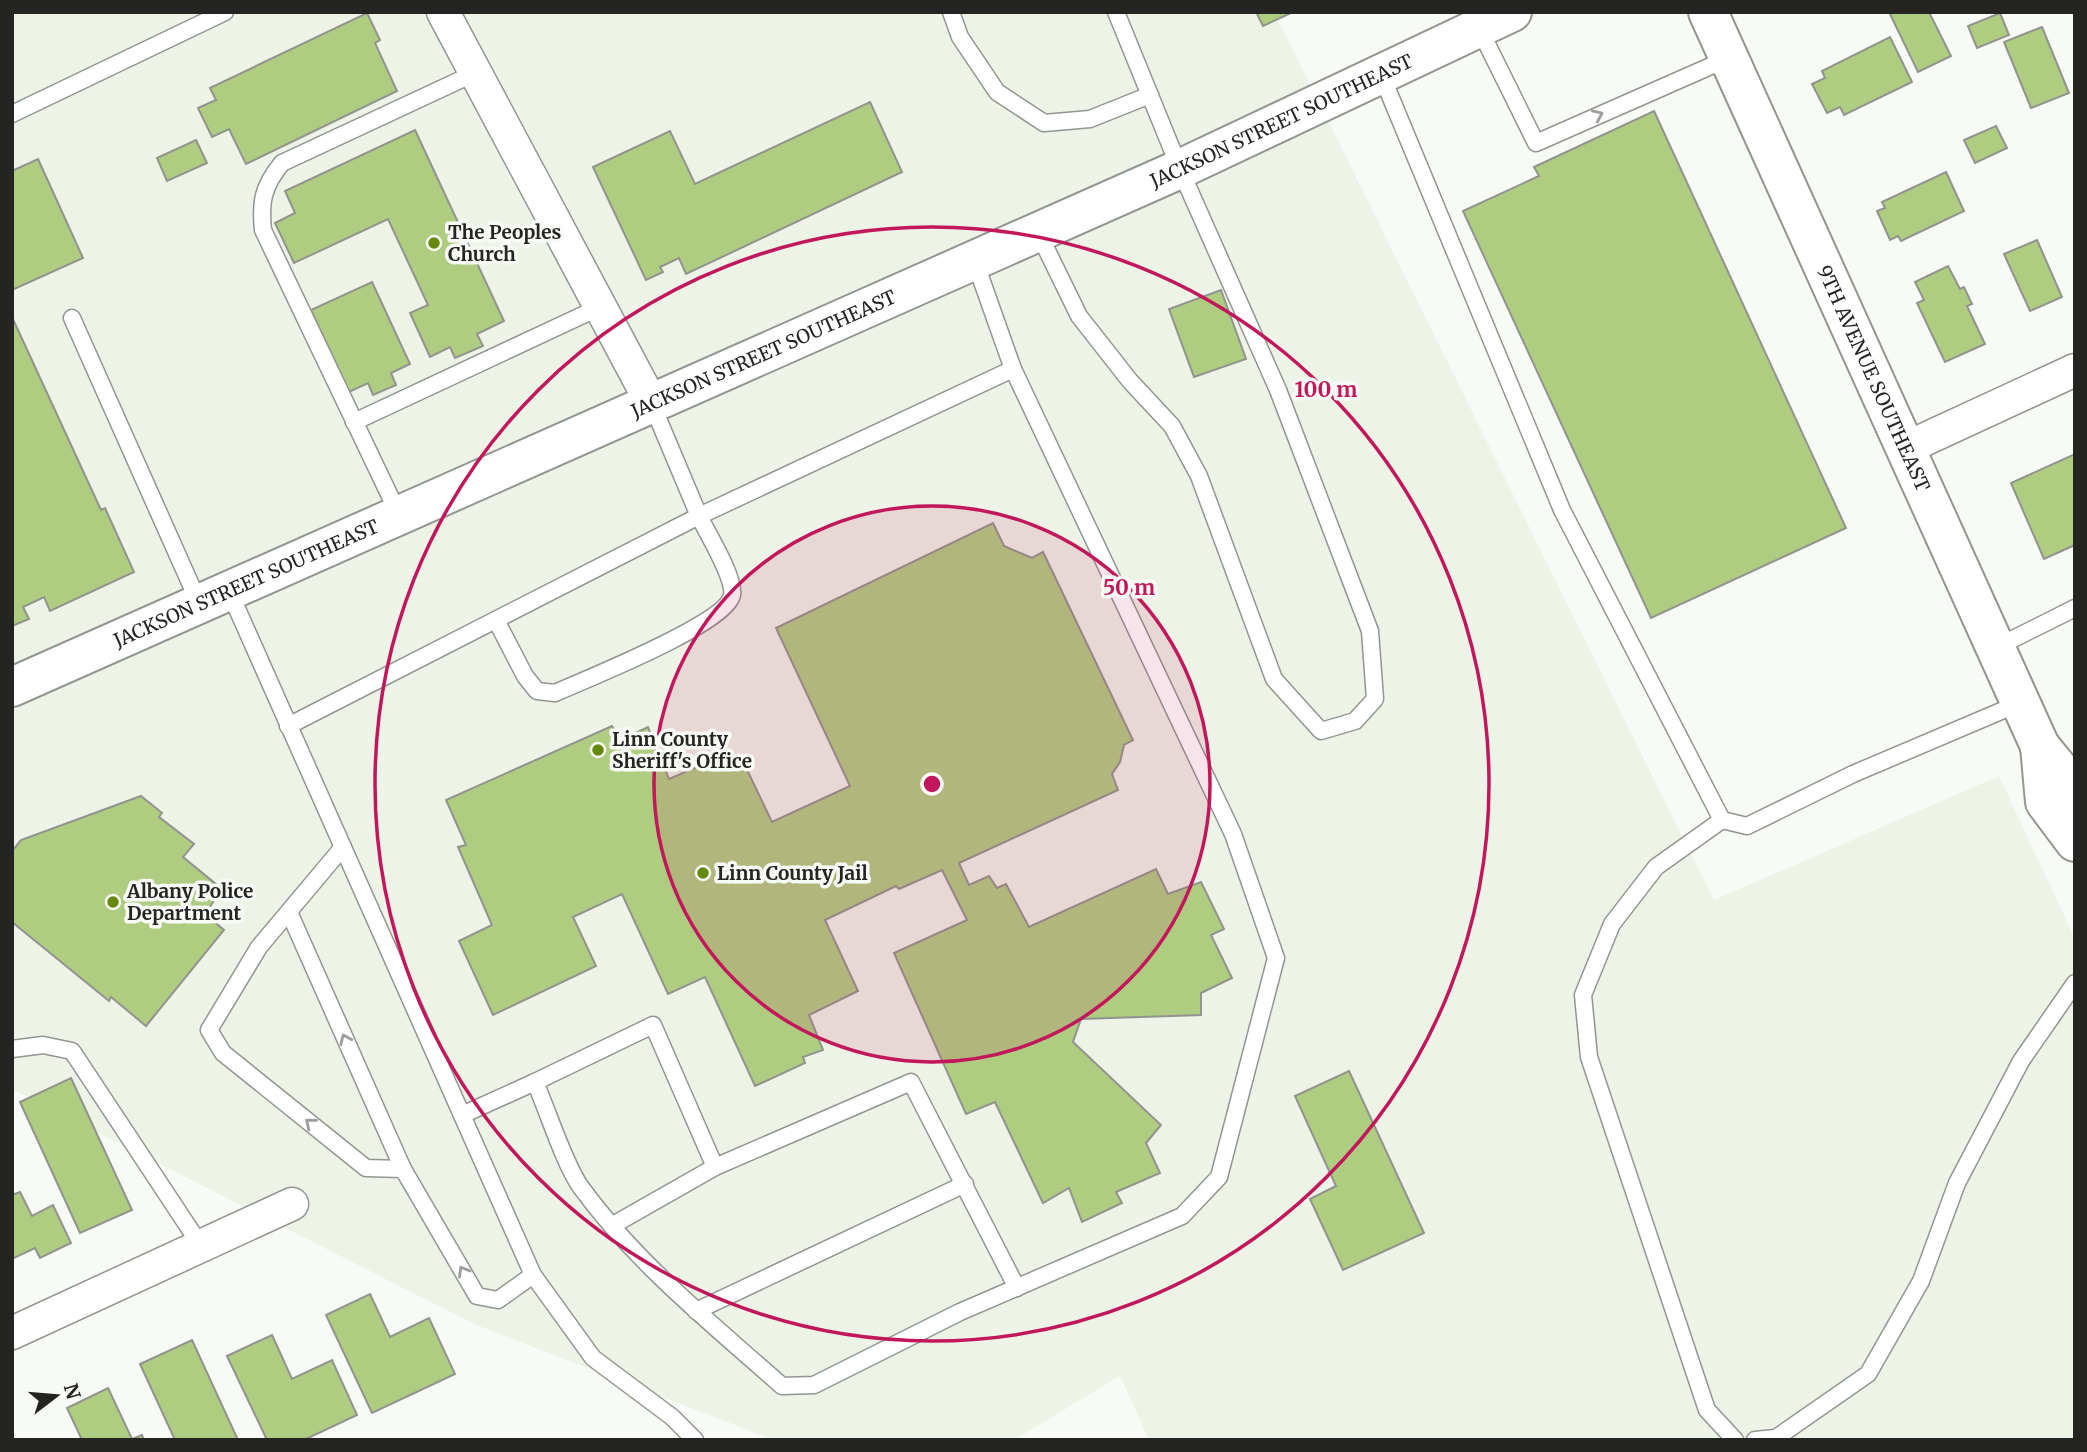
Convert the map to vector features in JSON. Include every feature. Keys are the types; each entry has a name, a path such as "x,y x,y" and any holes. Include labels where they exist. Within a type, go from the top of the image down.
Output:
{"main road":[{"name":"9TH AVENUE SOUTHEAST","path":"1709,12 2040,746"},
{"name":"JACKSON STREET SOUTHEAST","path":"12,687 1180,169 1496,20"},
{"path":"2040,746 2075,789"},
{"path":"2040,746 2045,802 2075,842"}],"street":[{"path":"443,12 651,402"},
{"path":"1904,449 2075,370"},
{"path":"12,1333 292,1203"}],"lane":[{"path":"12,114 225,12"},
{"path":"951,12 960,37 997,92 1044,123 1090,119 1150,95"},
{"path":"1038,232 1079,316 1130,381 1172,426 1194,466 1274,679 1321,732 1354,721 1375,699 1370,631 1278,390 1180,169 1116,12"},
{"path":"1496,20 1536,143 1729,58"},
{"path":"400,516 263,230 260,204 267,180 282,163 475,73"},
{"path":"1381,74 1562,510 1721,820"},
{"path":"535,1082 578,1184 613,1225 696,1311 782,1386 814,1385 960,1312 1182,1216 1219,1177 1276,958 1233,834 1013,369 974,259"},
{"path":"355,422 600,307"},
{"path":"72,318 215,599 288,726 533,1275 593,1358 672,1417 695,1440"},
{"path":"288,726 699,516 1013,369"},
{"path":"496,620 525,677 537,691 555,693 683,635 712,618 729,604 732,592 725,569 699,516 651,402"},
{"path":"1996,648 2075,608"},
{"path":"1735,1440 1707,1410 1588,1057 1583,995 1612,924 1656,867 1721,820 1747,826 1853,775 2020,703"},
{"path":"343,847 258,947 209,1030 222,1052 366,1168 403,1169"},
{"path":"289,912 403,1169 477,1296 498,1300 533,1275"},
{"path":"1755,1440 1776,1438 1867,1374 1921,1281 1957,1183 2021,1061 2075,983"},
{"path":"462,1115 653,1025 715,1167"},
{"path":"12,1049 43,1045 72,1051 201,1246"},
{"path":"613,1225 715,1167 911,1082 1017,1287"},
{"path":"696,1311 965,1184"}],"shaded area":[{"path":"12,12 1274,12 1714,900 1999,776 2075,939 2075,1440 1149,1440 1120,1376 1014,1440 774,1440 474,1324 12,1089"}],"building":[{"path":"1256,12 1293,12 1263,26"},
{"path":"1889,12 1929,12 1951,56 1918,72"},
{"path":"367,13 380,40 375,43 397,91 246,164 229,129 212,137 198,108 216,100 210,88"},
{"path":"2000,13 2009,35 1977,48 1968,26"},
{"path":"2042,27 2069,93 2031,108 2004,42"},
{"path":"1890,37 1912,82 1844,115 1840,107 1827,113 1812,84 1825,78 1822,71"},
{"path":"870,102 902,172 686,274 679,258 660,267 663,272 646,280 593,167 670,131 695,184"},
{"path":"1654,111 1846,528 1651,618 1463,211 1539,176 1534,167"},
{"path":"1996,126 2007,148 1975,163 1964,140"},
{"name":"The Peoples Church","path":"415,130 504,321 477,334 483,346 455,358 450,347 430,357 410,313 428,305 388,219 294,263 275,223 295,213 285,191"},
{"path":"196,140 207,163 167,181 157,158"},
{"path":"38,159 83,258 12,290 12,171"},
{"path":"1946,172 1964,211 1901,241 1898,236 1890,240 1877,211 1885,208 1882,202"},
{"path":"2037,240 2062,297 2030,311 2004,254"},
{"path":"1948,266 1960,289 1964,287 1972,304 1967,306 1985,344 1945,362 1917,303 1924,300 1915,282"},
{"path":"372,282 410,364 391,373 396,385 373,395 368,383 349,392 311,310"},
{"path":"1221,290 1246,359 1194,377 1169,309"},
{"path":"12,317 101,510 105,508 134,572 50,611 44,597 23,607 29,619 12,626"},
{"path":"2075,454 2075,545 2044,559 2011,483"},
{"name":"Linn County Jail","path":"993,523 1004,546 1032,558 1043,552 1133,740 1124,745 1120,762 1112,774 1118,790 959,863 969,885 989,876 997,888 1006,884 1029,927 1156,869 1168,894 1201,882 1224,929 1211,935 1232,978 1201,993 1201,1015 1081,1019 1073,1042 1161,1125 1146,1143 1160,1173 1116,1192 1122,1203 1082,1222 1069,1188 1043,1203 995,1102 966,1114 894,953 967,920 942,870 899,889 896,886 825,920 858,991 809,1015 823,1050 803,1057 805,1063 755,1086 705,977 668,994 622,894 573,917 596,966 493,1015 459,941 492,925 458,847 466,845 446,800 612,726 620,740 648,727 669,779 711,761 715,768 740,755 772,822 850,786 776,628"},
{"name":"Albany Police Department","path":"141,796 162,813 159,817 194,844 183,857 222,889 205,914 224,930 146,1026 111,997 109,1001 12,922 12,851 21,840"},
{"path":"1349,1071 1424,1233 1343,1270 1310,1199 1336,1186 1295,1096"},
{"path":"71,1078 132,1210 80,1233 20,1102"},
{"path":"20,1192 32,1216 53,1205 71,1243 40,1258 35,1248 12,1259 12,1195"},
{"path":"370,1294 390,1337 429,1318 455,1374 372,1413 326,1315"},
{"path":"272,1335 292,1379 332,1360 357,1415 304,1440 267,1440 227,1356"},
{"path":"192,1340 238,1440 175,1440 140,1364"},
{"path":"108,1388 132,1439 142,1435 144,1440 82,1440 67,1408"}],"place":[{"name":"The Peoples Church","path":"434,243"},
{"name":"Linn County Sheriff's Office","path":"598,750"},
{"name":"Linn County Jail","path":"703,873"},
{"name":"Albany Police Department","path":"113,902"}]}
